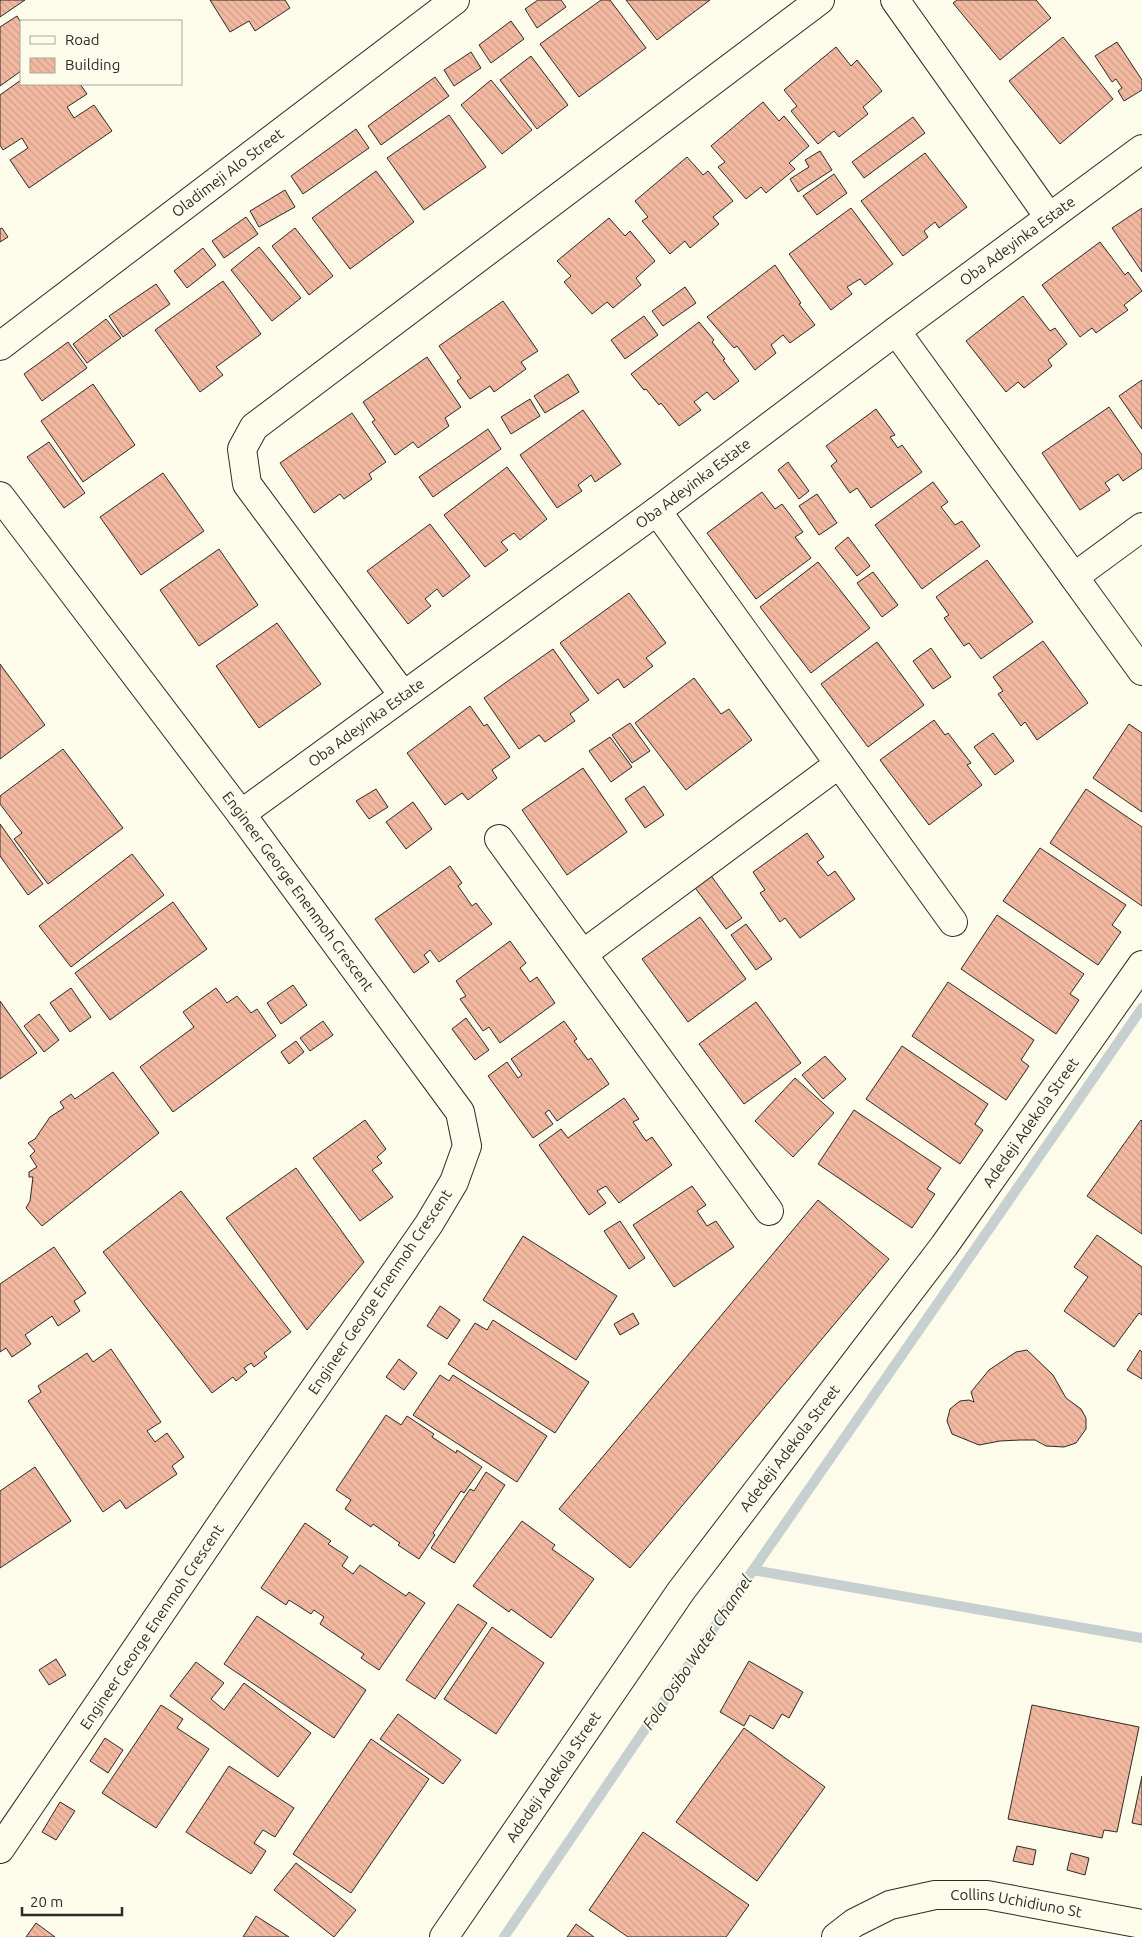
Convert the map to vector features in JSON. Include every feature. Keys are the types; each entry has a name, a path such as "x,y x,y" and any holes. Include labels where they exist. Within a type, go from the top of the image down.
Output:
{"street":[{"name":"Oladimeji Alo Street","path":"0,346 455,0"},
{"path":"403,695 248,484 242,449 254,427 820,0"},
{"path":"895,0 1049,217"},
{"name":"Oba Adeyinka Estate","path":"241,814 657,511 1142,149"},
{"path":"896,331 1142,671"},
{"name":"Engineer George Enenmoh Crescent","path":"0,496 241,814 460,1112 467,1146 454,1182 429,1224 254,1476 0,1849"},
{"path":"657,511 953,922"},
{"path":"1074,577 1142,527"},
{"path":"583,954 840,764"},
{"path":"499,838 769,1211"},
{"name":"Adedeji Adekola Street","path":"444,1937 682,1591 944,1246 1142,965"},
{"name":"Collins Uchidiuno St","path":"836,1937 854,1922 890,1905 935,1895 987,1895 1142,1924"}],"building":[{"path":"0,0 25,0 0,17"},
{"path":"210,0 285,0 290,8 255,31 249,21 230,32"},
{"path":"538,0 561,0 566,7 537,28 525,9"},
{"path":"601,0 610,0 646,48 579,97 540,44"},
{"path":"626,0 710,0 657,40"},
{"path":"957,0 1036,0 1051,18 1000,60 953,3"},
{"path":"17,16 20,21 20,72 0,86 0,27"},
{"path":"511,21 524,39 491,63 479,45"},
{"path":"1063,37 1113,99 1060,144 1009,81"},
{"path":"1117,42 1142,80 1142,90 1124,101 1118,91 1122,88 1116,79 1112,82 1095,56"},
{"path":"836,47 851,66 857,60 882,91 863,107 868,114 839,137 834,131 818,144 791,111 797,106 784,90"},
{"path":"471,52 481,68 454,86 444,70"},
{"path":"531,56 568,105 537,129 500,80"},
{"path":"435,77 449,96 381,145 368,126"},
{"path":"491,80 532,130 502,154 461,105"},
{"path":"20,81 20,85 81,85 87,94 67,107 74,118 94,105 112,131 29,188 10,160 28,148 22,138 3,150 0,145 0,95"},
{"path":"763,102 779,121 784,116 809,146 789,163 795,169 766,193 761,187 746,199 718,167 725,162 711,146"},
{"path":"449,115 486,167 424,210 387,158"},
{"path":"913,117 925,133 864,178 852,162"},
{"path":"356,129 369,148 303,194 291,176"},
{"path":"820,151 832,170 798,192 790,179 809,167 805,160"},
{"path":"925,153 967,207 939,228 935,222 924,231 928,237 903,256 861,201"},
{"path":"687,157 703,175 708,171 733,201 713,217 719,224 690,248 685,241 670,254 642,221 648,217 635,201"},
{"path":"376,171 414,222 350,269 312,218"},
{"path":"834,174 847,193 817,215 803,196"},
{"path":"285,190 295,207 259,227 250,211"},
{"path":"851,208 893,264 865,285 860,279 847,287 852,294 831,310 789,254"},
{"path":"1142,208 1142,272 1112,228"},
{"path":"246,217 258,234 224,258 212,241"},
{"path":"609,218 625,236 630,231 655,261 636,278 641,285 613,308 607,302 592,314 564,282 571,276 557,261"},
{"path":"2,228 8,237 0,242 0,229"},
{"path":"295,228 333,276 309,295 272,246"},
{"path":"1100,242 1125,275 1128,272 1142,291 1124,305 1128,310 1096,333 1092,328 1080,337 1042,285"},
{"path":"259,247 301,298 272,321 231,270"},
{"path":"203,248 216,265 187,288 174,271"},
{"path":"775,265 801,303 799,304 815,325 790,343 783,335 771,345 776,353 755,370 737,346 734,348 707,317"},
{"path":"223,281 261,334 216,367 223,375 200,392 155,330"},
{"path":"156,284 170,304 123,337 109,316"},
{"path":"685,287 696,303 663,326 652,311"},
{"path":"1023,296 1050,331 1055,328 1067,344 1048,360 1052,366 1024,388 1018,382 1006,392 966,341"},
{"path":"503,301 538,351 521,362 526,369 494,392 490,386 470,399 457,381 461,378 439,346"},
{"path":"644,316 658,335 625,359 611,340"},
{"path":"106,319 121,338 87,363 73,344"},
{"path":"699,322 714,340 712,342 739,381 714,400 707,392 694,402 701,410 679,426 661,403 659,405 631,374"},
{"path":"68,342 87,368 42,401 24,374"},
{"path":"427,357 461,407 445,418 449,426 418,448 413,442 395,455 372,422 375,420 363,402"},
{"path":"568,374 579,392 545,413 534,396"},
{"path":"1142,380 1142,429 1119,396"},
{"path":"93,384 135,445 83,482 41,421"},
{"path":"530,399 540,416 511,434 501,417"},
{"path":"1109,407 1142,455 1142,468 1123,481 1118,474 1105,483 1110,490 1080,510 1042,453"},
{"path":"876,409 895,435 890,437 898,448 902,445 922,472 871,508 857,488 850,493 831,466 837,461 826,446"},
{"path":"583,410 621,464 595,482 591,475 578,485 582,491 557,508 520,455"},
{"path":"352,413 386,462 369,474 372,479 344,499 340,494 314,513 280,463"},
{"path":"488,429 501,449 433,497 419,477"},
{"path":"49,442 85,493 64,508 27,457"},
{"path":"788,462 809,491 799,499 778,470"},
{"path":"507,467 547,519 520,540 514,533 501,542 508,550 485,567 444,515"},
{"path":"163,473 204,531 141,575 100,517"},
{"path":"933,482 948,502 941,507 955,525 962,521 980,546 922,589 875,525"},
{"path":"762,492 775,509 782,504 803,532 795,537 811,558 756,599 707,533"},
{"path":"817,494 837,523 819,535 799,506"},
{"path":"430,524 470,576 443,597 437,589 425,599 431,606 408,624 367,571"},
{"path":"848,537 870,566 857,576 835,548"},
{"path":"219,549 258,605 199,646 160,590"},
{"path":"987,560 1033,622 981,659 969,643 964,646 944,618 949,615 936,597"},
{"path":"818,562 870,628 811,673 760,607"},
{"path":"873,572 898,605 882,617 857,583"},
{"path":"629,593 666,643 646,658 653,666 624,688 618,679 598,694 560,643"},
{"path":"277,623 321,684 259,728 216,666"},
{"path":"1043,641 1088,703 1037,740 1025,722 1021,726 998,694 1003,691 993,677"},
{"path":"877,642 924,705 868,747 821,684"},
{"path":"931,648 951,677 933,689 913,661"},
{"path":"553,649 589,700 570,714 575,721 545,742 539,735 519,749 484,698"},
{"path":"0,664 45,725 0,759"},
{"path":"694,678 721,714 729,709 752,740 686,790 635,723"},
{"path":"470,706 484,726 487,724 510,757 492,770 497,778 468,800 462,793 445,805 407,753"},
{"path":"934,720 945,735 948,733 971,763 967,765 982,785 929,825 880,760"},
{"path":"630,723 650,751 632,763 612,735"},
{"path":"1129,724 1142,733 1142,812 1093,778"},
{"path":"993,733 1014,761 995,775 974,747"},
{"path":"610,737 632,767 611,782 589,751"},
{"path":"63,749 123,828 48,884 14,839 22,833 0,804 0,796"},
{"path":"583,768 627,832 567,875 522,810"},
{"path":"644,786 664,815 645,828 625,799"},
{"path":"376,789 388,807 369,819 356,801"},
{"path":"1086,789 1142,827 1142,906 1050,843"},
{"path":"413,802 432,829 406,849 386,822"},
{"path":"0,824 43,884 28,895 0,856"},
{"path":"807,833 824,857 817,862 828,876 835,871 855,899 800,938 785,918 780,922 760,893 765,890 753,872"},
{"path":"1040,848 1126,905 1112,925 1121,932 1098,965 1003,901"},
{"path":"132,854 164,895 71,967 39,926"},
{"path":"450,866 462,883 458,886 472,906 476,903 492,924 439,962 430,950 424,955 429,962 414,973 375,919"},
{"path":"709,873 742,918 726,929 693,885"},
{"path":"173,902 207,949 110,1020 75,973"},
{"path":"997,915 1084,974 1070,994 1079,1000 1056,1034 961,969"},
{"path":"700,917 746,979 688,1022 642,959"},
{"path":"746,924 772,959 756,970 731,935"},
{"path":"510,941 526,963 520,968 530,982 537,977 555,1003 500,1043 489,1027 483,1031 460,999 466,996 456,981"},
{"path":"948,982 1034,1040 1021,1060 1029,1066 1006,1100 912,1036"},
{"path":"293,985 307,1005 281,1024 267,1003"},
{"path":"71,988 91,1017 70,1032 50,1003"},
{"path":"216,988 227,1003 237,996 251,1013 257,1009 276,1036 173,1112 140,1067 194,1027 183,1012"},
{"path":"0,1001 37,1053 0,1079"},
{"path":"756,1002 801,1063 744,1104 699,1044"},
{"path":"39,1014 59,1040 44,1052 24,1026"},
{"path":"466,1018 489,1050 475,1060 452,1029"},
{"path":"323,1021 333,1035 310,1051 300,1038"},
{"path":"564,1021 577,1039 574,1041 588,1060 591,1058 609,1084 557,1121 549,1110 545,1113 553,1124 533,1138 488,1076 507,1062 518,1078 522,1075 511,1059"},
{"path":"296,1041 304,1052 289,1064 281,1052"},
{"path":"902,1046 988,1104 975,1124 983,1130 960,1164 866,1099"},
{"path":"825,1056 846,1079 823,1099 802,1075"},
{"path":"113,1072 159,1133 42,1226 26,1208 30,1201 33,1177 29,1177 29,1172 37,1167 30,1156 35,1151 28,1143 35,1139 50,1117 64,1108 60,1102 71,1094 75,1099"},
{"path":"795,1078 834,1113 793,1157 755,1121"},
{"path":"624,1098 639,1119 633,1122 646,1141 652,1137 672,1165 619,1203 606,1186 597,1191 606,1203 589,1215 539,1145 561,1129 568,1138"},
{"path":"854,1110 941,1168 927,1189 935,1194 912,1228 818,1164"},
{"path":"365,1120 386,1149 377,1157 382,1163 372,1170 393,1197 360,1221 313,1158"},
{"path":"1142,1121 1142,1234 1087,1196"},
{"path":"296,1168 364,1262 307,1330 226,1218"},
{"path":"692,1186 706,1205 697,1211 707,1226 716,1221 734,1247 674,1287 633,1225"},
{"path":"181,1191 291,1332 264,1353 267,1357 254,1367 251,1363 244,1368 247,1372 236,1381 233,1377 212,1393 103,1252"},
{"path":"818,1200 889,1259 630,1568 559,1509"},
{"path":"620,1221 645,1258 629,1269 604,1231"},
{"path":"1097,1235 1142,1267 1142,1315 1139,1313 1114,1347 1064,1311 1088,1277 1074,1267"},
{"path":"523,1236 617,1296 576,1360 483,1300"},
{"path":"54,1247 86,1293 74,1301 80,1311 58,1326 52,1316 25,1335 31,1344 12,1357 6,1348 0,1352 0,1284"},
{"path":"440,1306 460,1320 447,1339 427,1326"},
{"path":"633,1313 639,1324 620,1335 614,1324"},
{"path":"493,1320 589,1382 555,1433 448,1364 475,1323 487,1330"},
{"path":"111,1349 161,1422 147,1431 155,1442 167,1433 184,1457 172,1466 177,1474 126,1509 120,1500 103,1512 28,1401 41,1392 38,1386 87,1353 93,1362"},
{"path":"1027,1350 1053,1375 1066,1398 1081,1409 1086,1418 1086,1429 1076,1443 1064,1447 1046,1446 1035,1440 1020,1440 979,1445 952,1434 947,1421 950,1409 960,1401 969,1400 974,1402 971,1392 989,1370 1016,1352"},
{"path":"1140,1350 1142,1352 1142,1379 1127,1370"},
{"path":"399,1359 417,1373 404,1390 386,1377"},
{"path":"440,1375 449,1381 453,1375 547,1436 517,1482 413,1415"},
{"path":"386,1415 401,1425 407,1416 434,1434 432,1437 456,1453 457,1450 482,1467 464,1493 461,1491 433,1533 435,1535 419,1559 398,1545 400,1543 373,1524 371,1527 345,1509 351,1500 336,1490"},
{"path":"35,1467 71,1521 0,1568 0,1491"},
{"path":"486,1472 505,1485 454,1563 431,1548 470,1489 474,1491"},
{"path":"522,1521 555,1545 552,1549 594,1579 551,1638 511,1609 509,1612 473,1586"},
{"path":"305,1523 331,1541 328,1544 348,1557 342,1566 353,1574 360,1565 406,1596 409,1592 425,1603 379,1670 361,1658 364,1654 320,1624 324,1617 314,1610 311,1614 289,1600 286,1605 261,1588"},
{"path":"458,1604 487,1623 435,1699 406,1680"},
{"path":"257,1616 366,1690 334,1738 224,1664"},
{"path":"492,1627 544,1663 496,1734 444,1699"},
{"path":"56,1659 66,1675 49,1685 39,1670"},
{"path":"749,1661 803,1692 789,1718 782,1714 773,1729 750,1715 744,1726 720,1712"},
{"path":"196,1662 224,1683 211,1699 224,1710 244,1683 311,1733 278,1777 170,1696"},
{"path":"161,1705 183,1719 177,1728 209,1749 156,1828 102,1793"},
{"path":"1032,1705 1139,1727 1117,1832 1104,1830 1102,1838 1008,1819"},
{"path":"398,1714 461,1760 443,1784 380,1739"},
{"path":"744,1728 825,1787 757,1881 676,1822"},
{"path":"105,1738 123,1750 108,1773 90,1761"},
{"path":"371,1739 429,1779 351,1893 293,1854"},
{"path":"229,1766 294,1808 275,1837 263,1830 254,1843 266,1851 251,1874 186,1832"},
{"path":"1142,1776 1142,1825 1132,1823"},
{"path":"60,1802 75,1811 56,1840 42,1832"},
{"path":"643,1832 749,1905 726,1937 628,1937 589,1910"},
{"path":"1017,1846 1036,1850 1033,1865 1013,1861"},
{"path":"1071,1853 1089,1858 1085,1875 1067,1870"},
{"path":"296,1863 356,1910 334,1937 274,1890"},
{"path":"256,1916 289,1937 243,1937"},
{"path":"36,1923 55,1937 26,1937"},
{"path":"576,1924 594,1937 567,1937"}],"waterway":[{"path":"753,1570 1142,1008"},
{"name":"Fola Osibo Water Channel","path":"504,1937 753,1570 1142,1638"}]}
